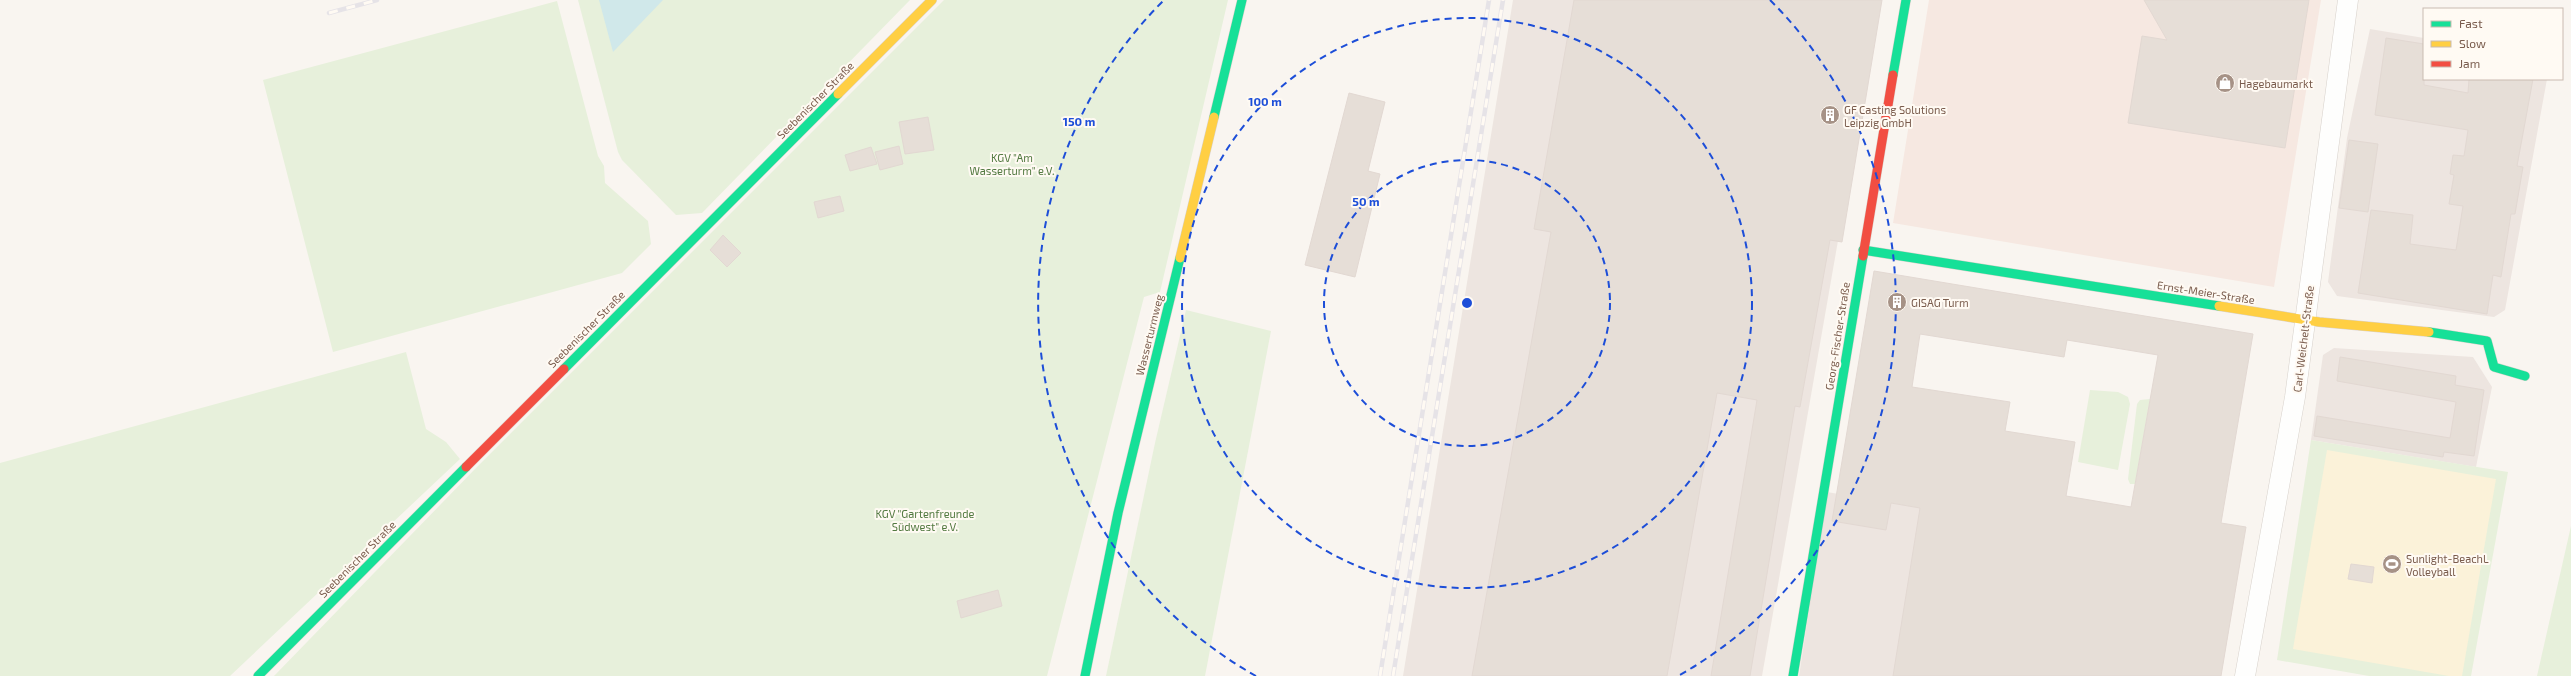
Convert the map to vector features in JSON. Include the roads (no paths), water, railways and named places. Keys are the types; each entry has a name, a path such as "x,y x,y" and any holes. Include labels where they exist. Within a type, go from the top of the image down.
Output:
{"street":[{"name":"Seebenischer Straße","path":"258,676 932,0"},
{"name":"Wasserturmweg","path":"1085,676 1118,513 1242,0"},
{"name":"Georg-Fischer-Straße","path":"1793,676 1906,0"},
{"name":"Carl-Weichelt-Straße","path":"2246,676 2295,396 2348,0"},
{"name":"Ernst-Meier-Straße","path":"1863,250 2305,320 2444,333 2487,341 2494,367 2525,376"}],"water":[{"path":"599,0 663,0 613,52"}],"railway":[{"path":"329,13 377,0"},
{"path":"1380,676 1489,0"},
{"path":"1393,676 1503,0"}],"place":[{"name":"Hagebaumarkt","path":"2225,83"},
{"name":"GF Casting Solutions Leipzig GmbH","path":"1830,115"},
{"name":"GISAG Turm","path":"1897,302"},
{"name":"Sunlight-BeachL Volleyball","path":"2392,564"}],"park label":[{"name":"KGV \"Am Wasserturm\" e.V.","path":"1012,163"},
{"name":"KGV \"Gartenfreunde Südwest\" e.V.","path":"925,519"}]}
